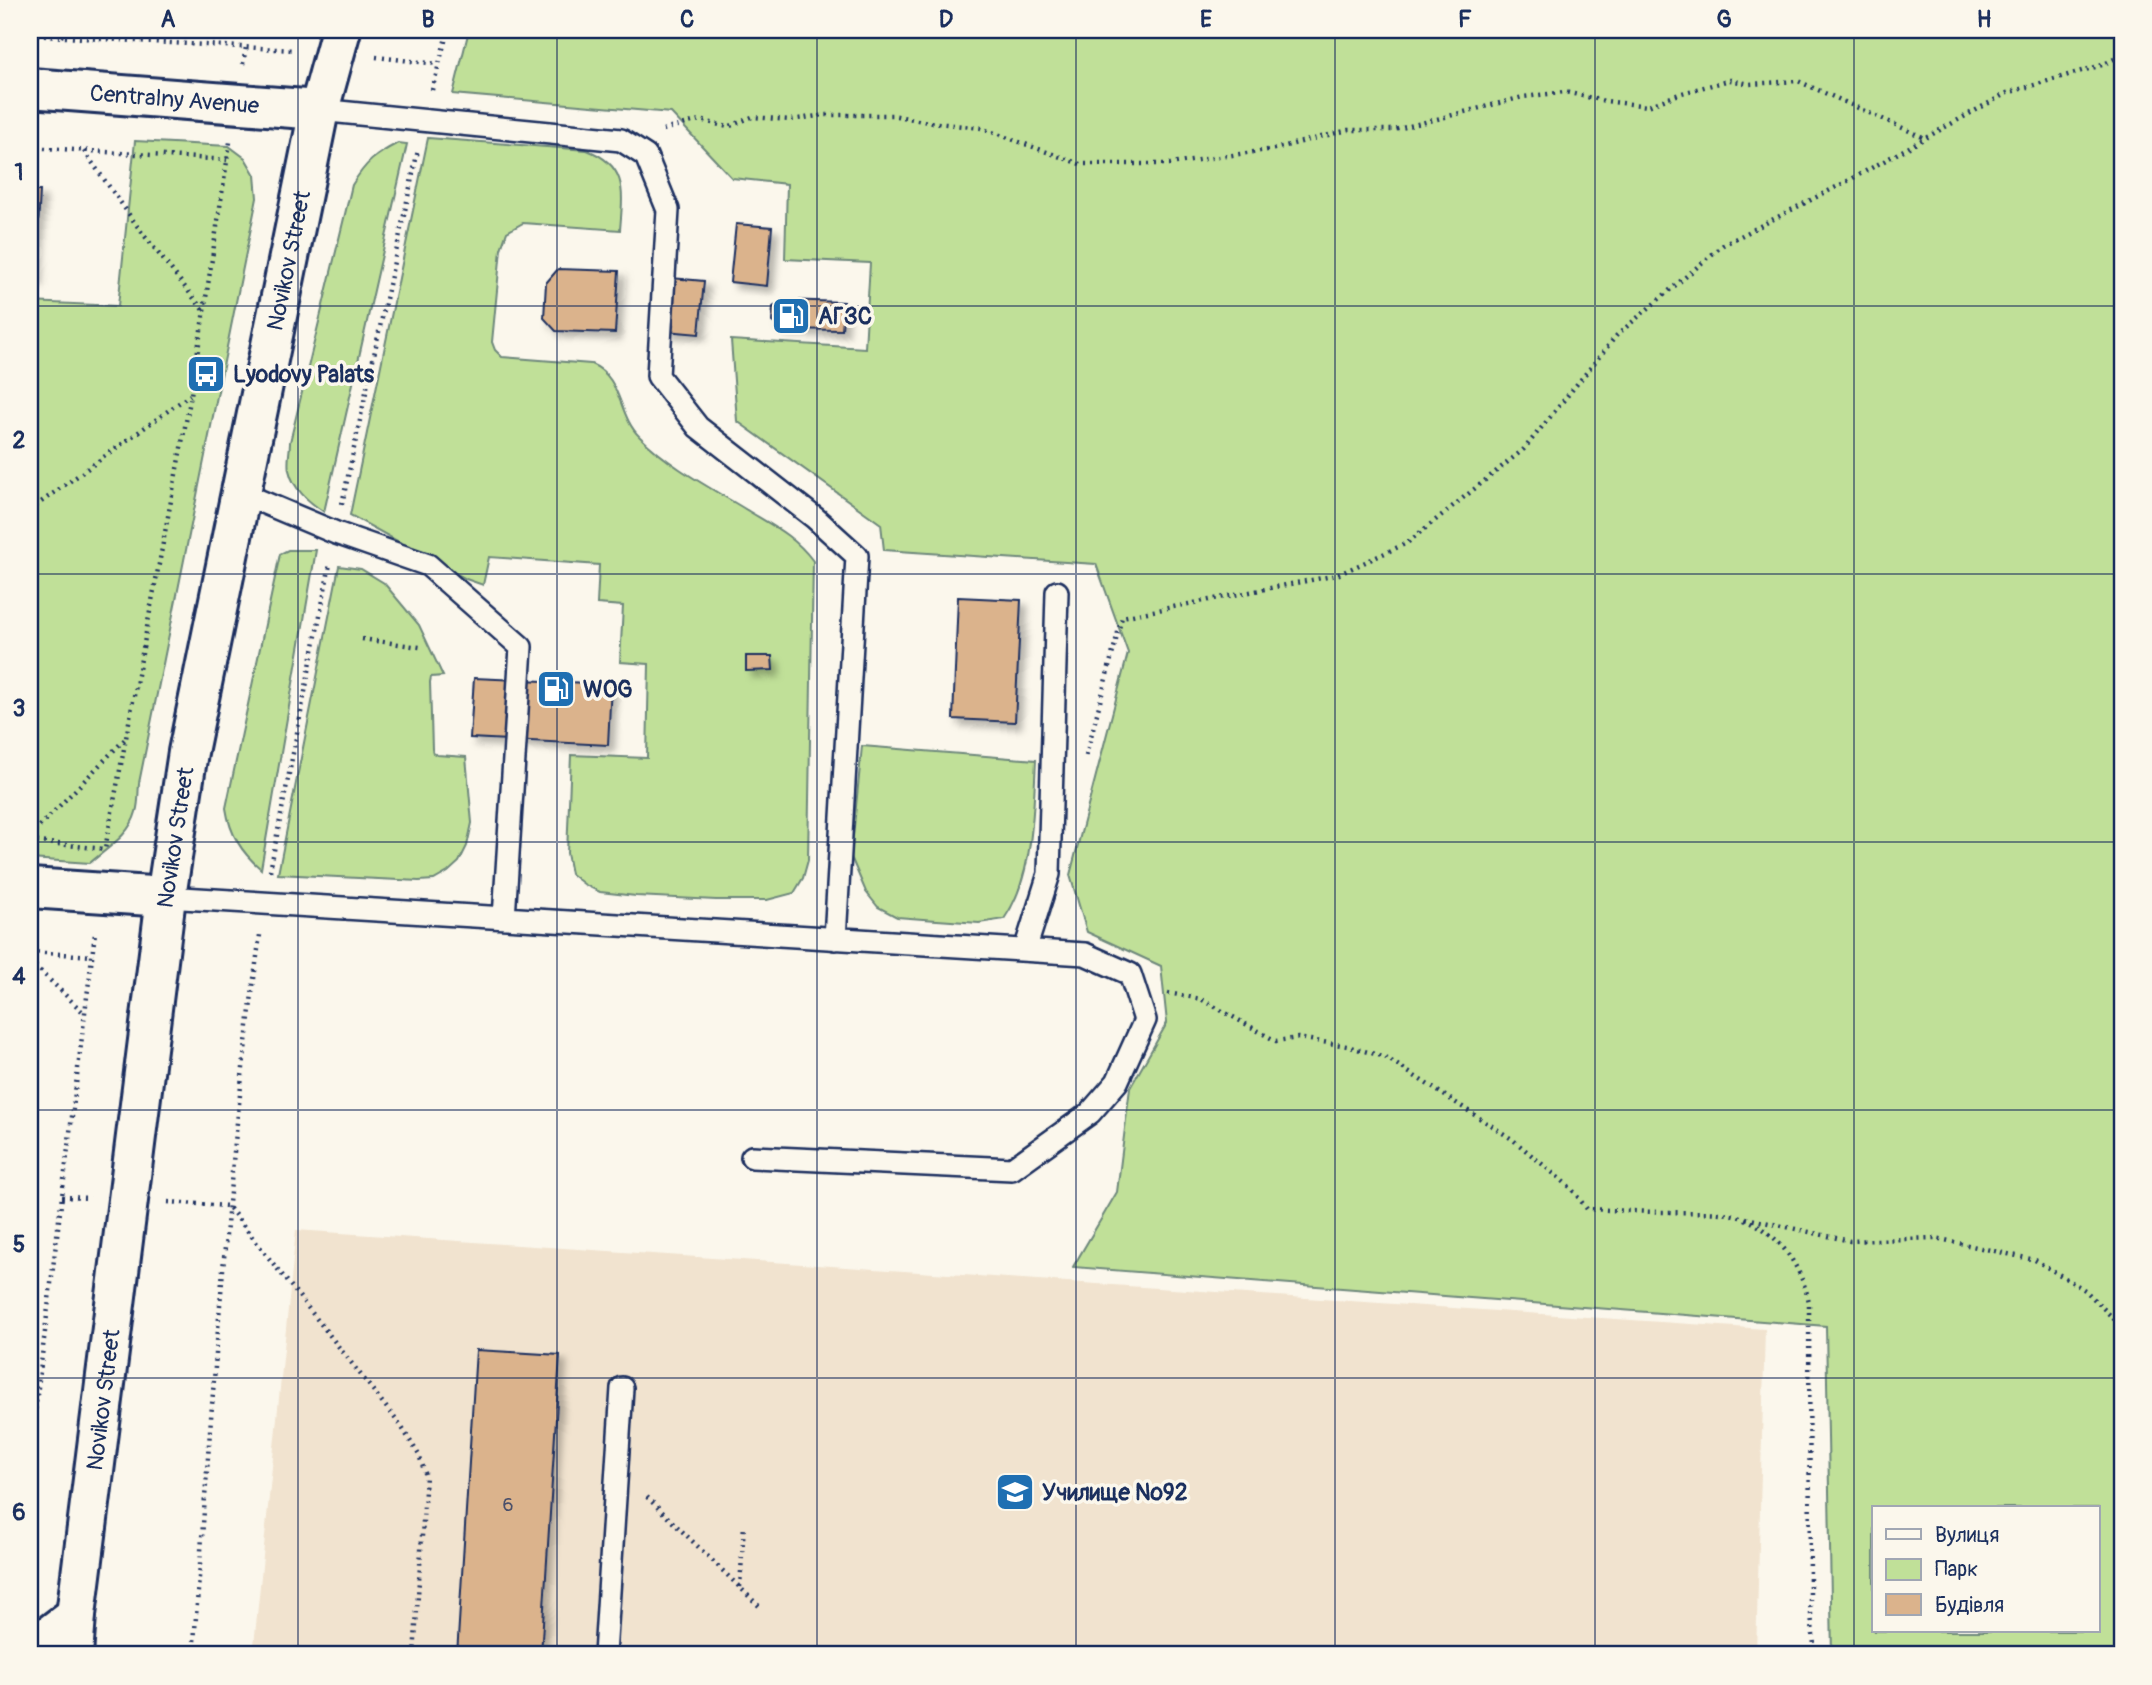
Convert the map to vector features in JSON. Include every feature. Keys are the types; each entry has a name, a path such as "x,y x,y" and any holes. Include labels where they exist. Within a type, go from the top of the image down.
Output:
{"main road":[{"name":"Novikov Street","path":"73,1655 127,1200 166,897 188,752 319,110 338,41"},
{"name":"Centralny Avenue","path":"30,88 319,110"},
{"path":"30,888 166,897"},
{"path":"30,1650 76,1615"}],"lane":[{"path":"319,110 621,141 646,156 668,210 658,376 698,427 815,518 857,556 835,939"},
{"path":"241,493 336,533 428,565 521,647 504,918"},
{"path":"1025,950 1049,874 1057,592"},
{"path":"166,897 1084,954 1130,974 1145,1020 1117,1082 1090,1113 1012,1169 752,1157"},
{"path":"605,1655 622,1388"}],"path":[{"path":"31,30 30,35 271,49"},
{"path":"61,37 72,30"},
{"path":"432,91 448,30"},
{"path":"30,1451 99,893 191,395 246,47"},
{"path":"1086,757 1122,617 1337,575 1407,543 1524,449 1617,335 1723,245 1844,183 2007,93 2102,65 2122,55"},
{"path":"410,62 438,64"},
{"path":"621,141 700,120 728,127 752,117 791,120 825,116 892,115 981,128 1080,164 1170,164 1274,149 1348,130 1394,130 1523,97 1565,92 1605,102 1648,106 1682,93 1730,80 1750,84 1798,80 1925,138"},
{"path":"192,1655 228,1206 248,1015 264,902 336,533 419,145"},
{"path":"30,147 227,160"},
{"path":"84,151 140,230 204,311"},
{"path":"30,510 191,395"},
{"path":"362,639 420,647"},
{"path":"30,839 126,738"},
{"path":"30,839 106,849"},
{"path":"30,951 93,956"},
{"path":"30,961 86,1015"},
{"path":"1135,991 1181,994 1201,999 1276,1041 1298,1038 1347,1046 1385,1057 1512,1139 1571,1188 1587,1209 1738,1216 1850,1241 1936,1238 2035,1260 2085,1290 2122,1326"},
{"path":"62,1197 228,1206 401,1426 419,1455 426,1476 414,1655"},
{"path":"1738,1216 1763,1228 1795,1262 1805,1282 1809,1302 1810,1604 1815,1655"},
{"path":"616,1466 760,1606"},
{"path":"740,1587 744,1525"}],"shaded area":[{"name":"Училище №92","path":"296,1230 1765,1329 1756,1655 253,1655"}],"green space":[{"path":"469,30 2122,30 2122,1655 1832,1655 1826,1326 1073,1267 1117,1192 1130,1088 1167,1023 1161,966 1087,932 1070,875 1128,653 1096,564 884,550 881,524 737,421 731,340 865,348 870,263 785,259 787,184 732,178 671,113 453,94"},
{"path":"428,138 587,150 610,164 616,172 622,192 620,230 523,223 507,232 501,249 492,342 495,350 502,357 591,364 601,370 615,387 633,428 652,448 665,459 784,533 813,561 808,860 803,878 794,893 767,900 636,896 600,892 571,874 567,853 571,755 647,758 649,664 620,662 623,606 597,604 599,565 489,557 483,585 466,579 350,515"},
{"path":"135,141 229,146 245,158 255,175 257,198 139,783 136,812 129,828 90,863 30,859 30,302 118,306"},
{"path":"398,143 407,144 324,512 307,499 291,477 288,467 290,442 352,185 372,160"},
{"path":"288,550 316,550 261,869 238,842 230,826 226,808 280,554"},
{"path":"339,566 361,569 384,583 419,625 443,676 431,677 430,682 432,749 437,755 466,757 472,823 467,846 459,862 434,880 278,874"},
{"path":"862,746 1036,760 1027,863 1014,902 1004,919 979,923 897,917 878,907 866,892 851,857"}],"building":[{"path":"30,191 40,191 35,281 30,281"},
{"path":"736,224 772,227 767,286 730,282"},
{"path":"558,269 619,271 615,333 556,331 544,318 546,283"},
{"path":"671,278 704,281 699,334 666,331"},
{"path":"783,300 844,302 842,330 782,329 772,322 773,307"},
{"path":"958,597 1021,600 1015,722 953,719"},
{"path":"746,656 772,656 773,670 746,671"},
{"path":"474,678 611,684 608,745 470,738"},
{"path":"476,1350 560,1355 541,1655 457,1655"}],"place":[{"name":"АГЗС","path":"791,316"},
{"name":"Lyodovy Palats","path":"206,374"},
{"name":"WOG","path":"556,689"},
{"name":"Училище №92","path":"1015,1492"}]}
